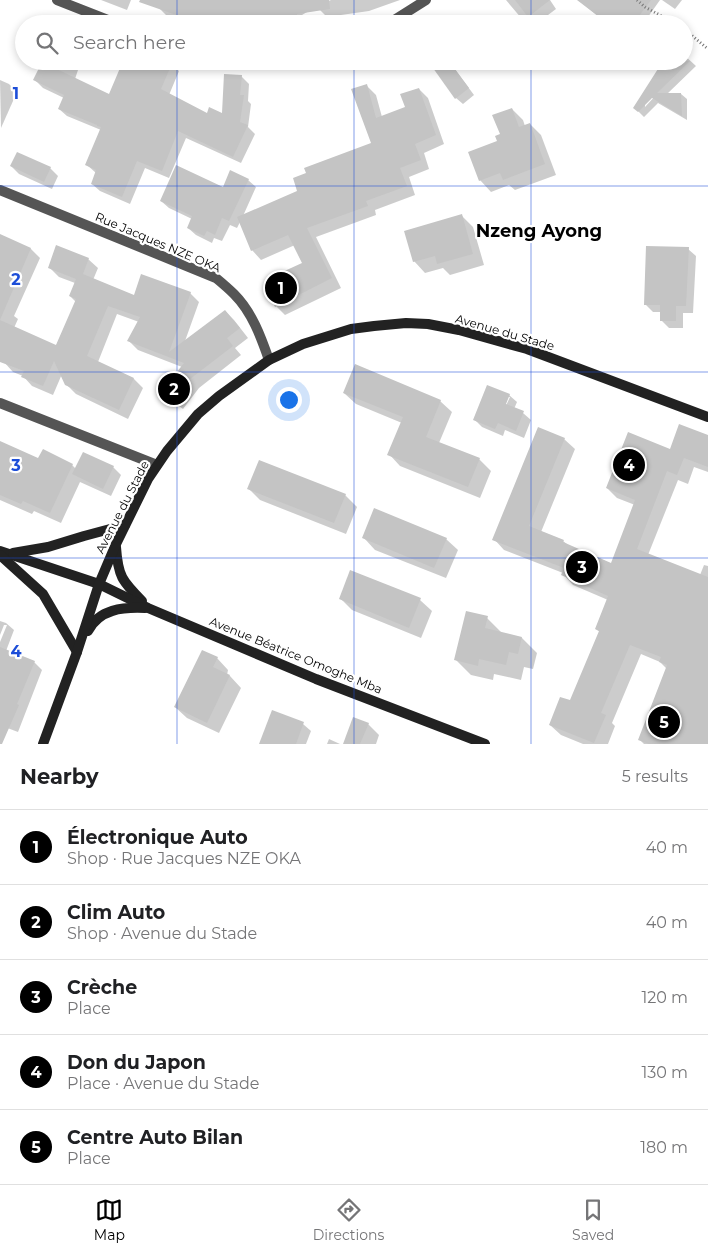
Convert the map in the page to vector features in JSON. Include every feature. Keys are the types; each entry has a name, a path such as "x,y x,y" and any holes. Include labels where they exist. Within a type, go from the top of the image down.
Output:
{"main road":[{"name":"Avenue du Stade","path":"43,744 99,584 116,544 148,479 167,451 198,414 219,396 269,360 303,344 351,329 406,323 428,324 459,330 528,349 708,417"},
{"path":"0,550 7,553 30,551 125,525"},
{"path":"116,544 119,567 124,582 148,608"},
{"name":"Avenue Béatrice Omoghe Mba","path":"0,550 99,584 148,608 316,679 485,744"},
{"path":"0,555 43,594 76,652"},
{"path":"76,652 92,622 106,613 128,608 148,608"}],"street":[{"path":"57,0 95,15"},
{"path":"402,15 426,0"},
{"name":"Rue Jacques NZE OKA","path":"0,190 216,278 234,294 248,312 258,331 269,360"},
{"path":"0,403 157,465"}],"path":[{"path":"637,0 645,7 660,15"},
{"path":"693,37 708,49"}],"building":[{"path":"140,0 329,0 330,9 297,15 176,15 139,2"},
{"path":"515,0 550,0 531,15 526,15"},
{"path":"577,0 651,0 640,15 597,15"},
{"path":"38,70 59,70 109,94 119,70 169,70 161,89 207,113 209,107 222,113 224,74 242,75 240,95 244,95 240,122 248,125 233,157 178,131 162,171 137,161 122,197 91,184 96,170 85,165 101,127 58,109 64,95 33,80"},
{"path":"434,70 456,70 469,88 455,99"},
{"path":"657,70 681,70 657,93 681,93 682,116 652,98 638,112 633,108"},
{"path":"367,84 376,118 405,107 400,94 419,88 436,135 415,144 421,160 400,168 407,186 366,201 368,206 307,228 332,278 275,307 268,291 272,289 267,279 302,263 288,235 251,251 237,217 297,191 293,178 306,173 304,168 371,143 351,89"},
{"path":"512,108 519,127 530,123 545,164 503,180 500,173 479,181 468,152 497,141 495,136 500,134 492,115"},
{"path":"17,152 51,167 44,182 10,166"},
{"path":"176,165 223,187 230,170 249,179 229,221 222,218 215,235 207,231 204,236 187,228 192,216 160,201"},
{"path":"462,214 473,254 437,264 435,256 413,262 404,231"},
{"path":"0,234 31,248 0,320"},
{"path":"56,245 89,258 83,274 134,295 141,274 191,292 169,352 225,310 240,328 227,338 233,346 190,379 174,401 161,392 184,363 127,341 140,317 108,306 87,356 134,378 119,410 65,385 54,361 43,386 21,377 24,371 0,362 0,320 56,345 76,299 69,296 76,279 48,268"},
{"path":"646,246 689,247 686,306 676,306 676,321 660,321 660,305 644,305"},
{"path":"355,364 441,400 426,437 480,458 468,487 387,455 403,417 343,393"},
{"path":"487,385 510,394 506,404 524,411 516,431 498,423 495,429 473,420"},
{"path":"679,424 708,435 708,467 684,458 677,475 667,471 637,549 708,577 708,744 649,744 638,740 667,665 659,662 661,657 630,645 601,713 606,715 594,743 549,725 560,697 570,700 599,631 595,629 608,596 561,575 564,568 492,540 538,427 565,438 529,526 564,540 563,542 611,563 635,500 606,488 628,432 670,449"},
{"path":"0,441 38,458 43,449 73,464 50,513 23,501 21,504 0,495"},
{"path":"83,452 114,466 103,489 72,474"},
{"path":"259,460 346,494 334,523 247,489"},
{"path":"374,508 447,538 434,568 362,538"},
{"path":"350,570 421,598 409,628 339,599"},
{"path":"466,611 488,616 485,628 522,637 518,654 509,652 506,665 479,659 478,666 454,660"},
{"path":"0,647 35,661 2,744 0,744"},
{"path":"202,650 218,657 213,667 230,675 207,723 174,707"},
{"path":"272,710 304,722 296,744 259,744"},
{"path":"353,717 369,723 360,744 343,744"}],"place":[{"name":"Électronique Auto","path":"281,288"},
{"name":"Clim Auto","path":"174,389"},
{"name":"Don du Japon","path":"629,465"},
{"name":"Crèche","path":"582,567"},
{"name":"Centre Auto Bilan","path":"664,722"}],"district":[{"name":"Nzeng Ayong","path":"539,231"}]}
